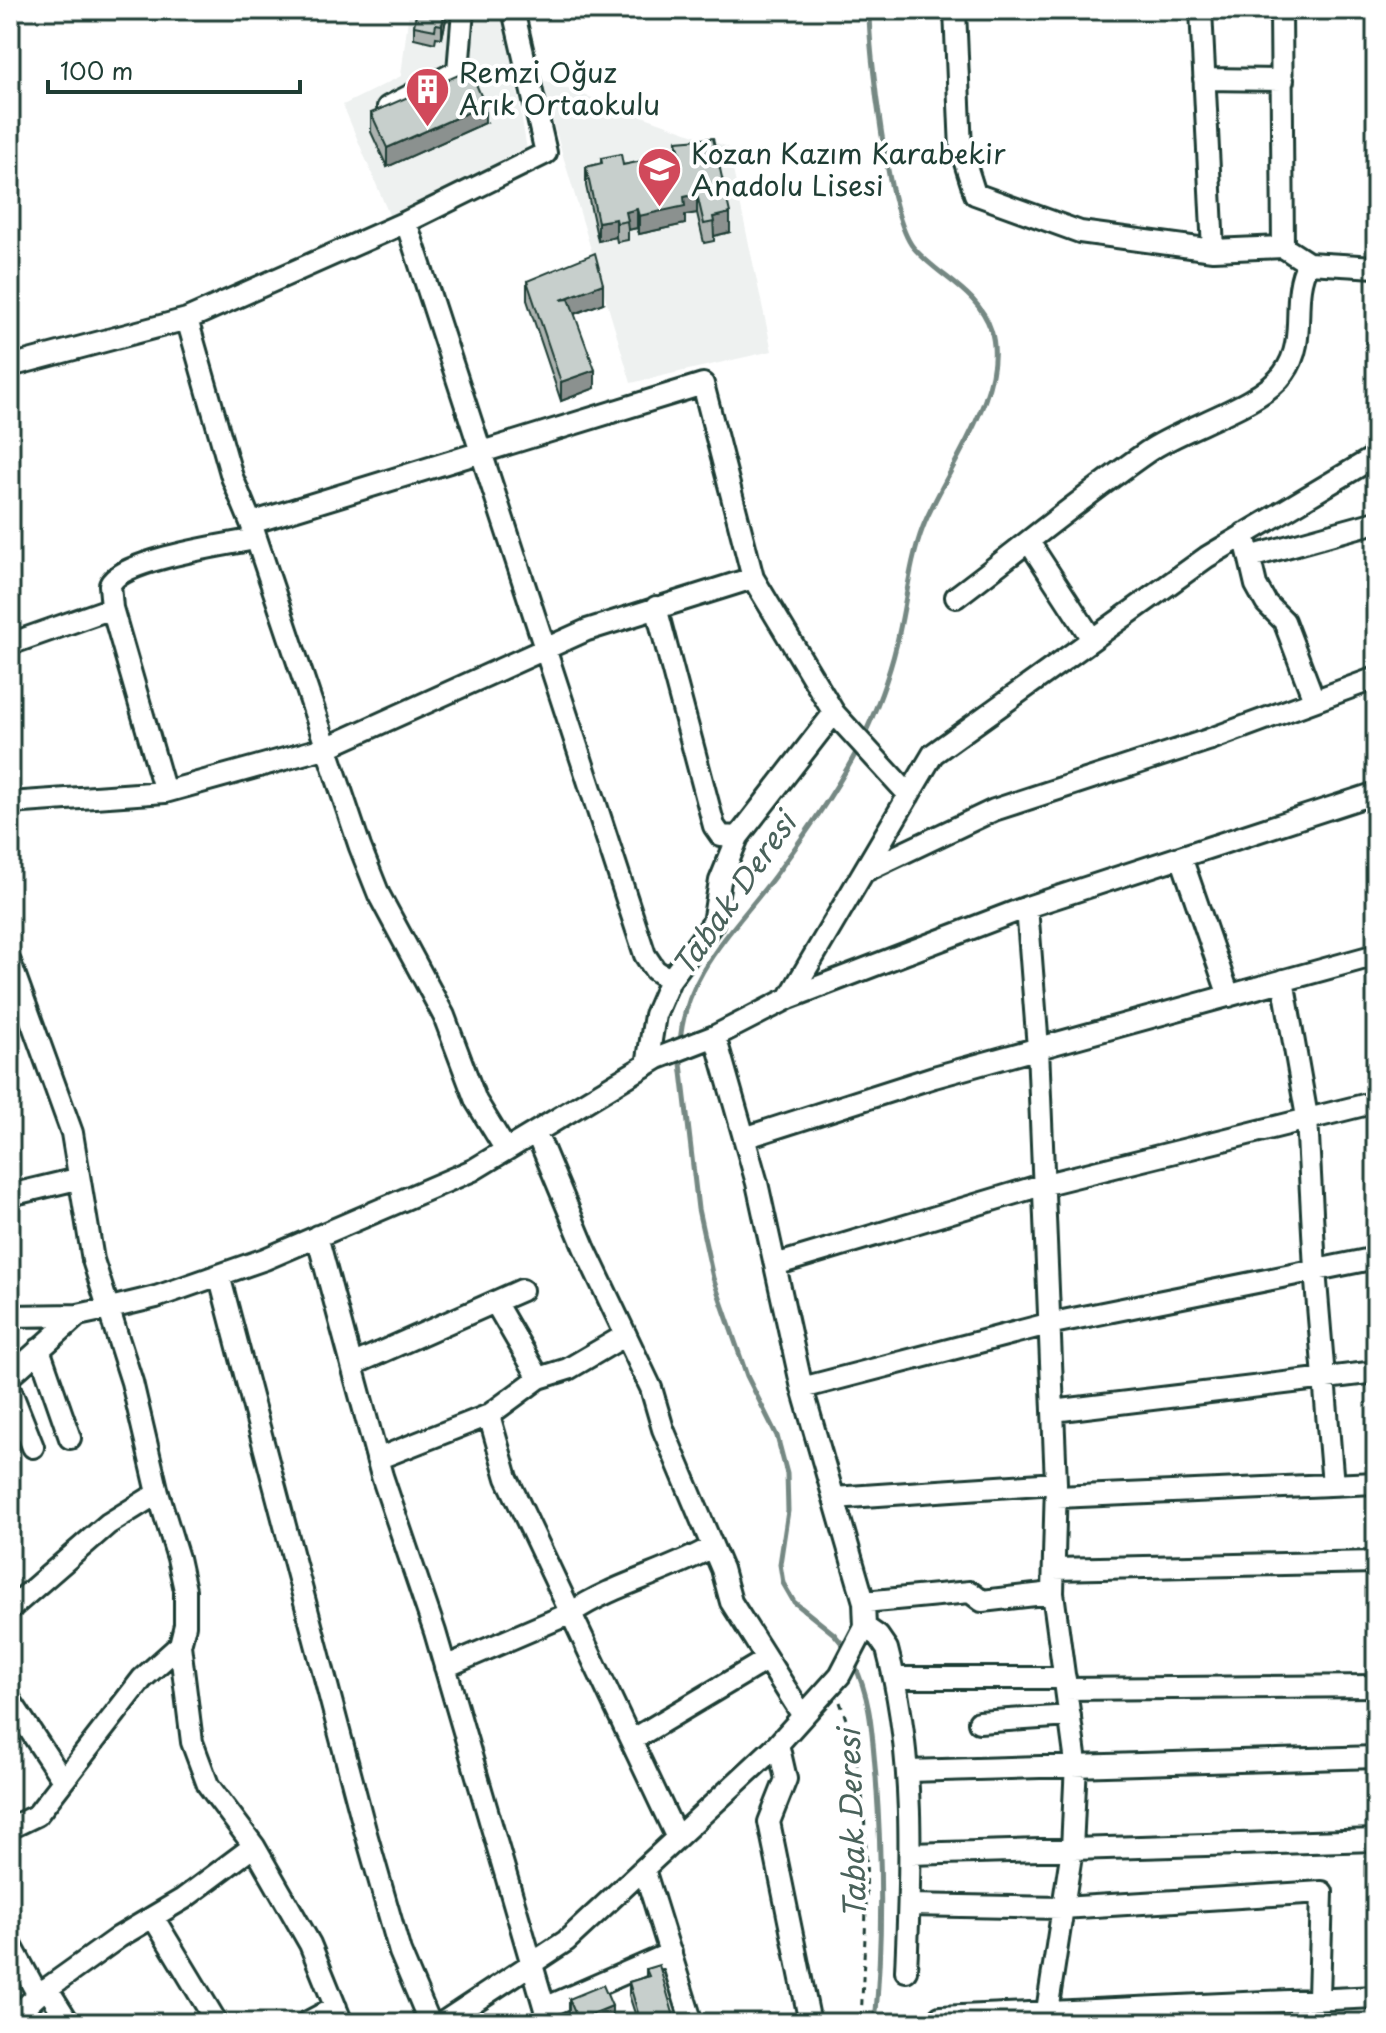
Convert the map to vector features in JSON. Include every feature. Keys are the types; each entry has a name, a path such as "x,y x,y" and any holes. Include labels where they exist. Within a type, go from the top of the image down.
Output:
{"street":[{"path":"382,110 458,71 463,10"},
{"path":"10,366 187,319 406,222 546,153 513,10"},
{"path":"955,10 961,150 975,194 1080,232 1213,250 1283,247 1308,263 1376,267"},
{"path":"1201,10 1213,250"},
{"path":"1281,10 1283,247"},
{"path":"1204,79 1283,80"},
{"path":"406,222 645,955 655,970 670,980"},
{"path":"956,597 1149,450 1257,395 1283,376 1294,356 1300,328 1298,289 1308,263"},
{"path":"187,319 232,477 254,531 281,621 379,895 444,1016 476,1101 506,1150"},
{"path":"165,792 112,608 110,585 122,572 703,384 753,578 834,713 909,795"},
{"path":"789,998 933,754 1244,534 1376,456"},
{"path":"1250,557 1376,522"},
{"path":"1244,534 1256,585 1266,603 1284,621 1314,700"},
{"path":"1029,542 1092,639"},
{"path":"10,803 165,792 328,747 587,630 753,578"},
{"path":"656,607 714,826 721,836 738,837"},
{"path":"10,644 112,608"},
{"path":"865,871 994,810 1376,678"},
{"path":"652,1061 655,1015 670,980 713,923 720,881 738,837 834,713"},
{"path":"10,1316 78,1315 156,1297 219,1275 473,1170 652,1061 708,1038 789,998 1027,907 1376,793"},
{"path":"1181,857 1229,996"},
{"path":"1027,907 1038,1048 1056,1490 1053,1593 1076,1763 1072,1849 1047,2011"},
{"path":"744,1138 934,1077 1376,955"},
{"path":"10,962 18,1003 72,1133 77,1179 106,1309 132,1382 185,1590 185,1625 180,1645 192,1742 208,1785 254,1846 310,1944 339,2015 306,2023"},
{"path":"1283,980 1307,1117 1315,1270 1333,1485"},
{"path":"442,2023 566,1941 644,1869 778,1744 836,1679 862,1634 864,1602 802,1388 744,1138 708,1038"},
{"path":"775,1265 1042,1185 1376,1102"},
{"path":"536,1132 651,1388 663,1429 712,1547 731,1602 803,1716"},
{"path":"10,1195 77,1179"},
{"path":"317,1236 377,1459 445,1667 547,2016 671,1953"},
{"path":"802,1388 1048,1324 1376,1258"},
{"path":"219,1275 365,1830 400,1952 430,2023"},
{"path":"352,1365 522,1290"},
{"path":"495,1302 539,1378"},
{"path":"10,1376 78,1315"},
{"path":"377,1459 489,1415 539,1378 568,1369 626,1335"},
{"path":"39,1349 70,1438"},
{"path":"1053,1411 1376,1372"},
{"path":"10,1389 33,1447"},
{"path":"489,1415 507,1478 677,1838"},
{"path":"834,1498 1376,1483"},
{"path":"10,1609 108,1524 158,1493"},
{"path":"445,1667 571,1613 589,1601 681,1565 712,1547"},
{"path":"1054,1569 1376,1562"},
{"path":"864,1602 970,1592 982,1601 1053,1593"},
{"path":"862,1634 883,1641 895,1678 908,1771 910,1854 906,1971"},
{"path":"10,1828 37,1815 142,1679 180,1645"},
{"path":"632,1740 766,1660"},
{"path":"895,1678 1376,1686"},
{"path":"10,1700 62,1779"},
{"path":"979,1722 1070,1716"},
{"path":"778,1744 786,1779 769,1822 810,2023"},
{"path":"908,1771 1076,1763 1376,1757"},
{"path":"910,1854 1376,1840"},
{"path":"10,2021 43,1992 183,1899 254,1846"},
{"path":"644,1869 692,2023"},
{"path":"909,1905 1062,1908 1322,1892 1319,1997"},
{"path":"153,1917 217,2023"},
{"path":"10,1943 43,1992 69,2023"},
{"path":"940,2017 1047,2011 1220,2013 1319,1997 1376,1997"}],"path":[{"path":"836,1679 849,1730 866,1832 861,2023"}],"shaded area":[{"path":"409,10 504,10 527,150 390,217 343,105 401,76"},
{"name":"Kozan Kazım Karabekir Anadolu Lisesi","path":"540,79 728,147 772,351 631,383"}],"building":[{"path":"417,10 445,10 442,25 436,24 435,30 414,26"},
{"path":"470,70 485,105 387,148 371,113"},
{"path":"713,138 730,213 713,217 714,222 704,224 697,194 684,197 685,206 639,216 637,209 626,212 628,221 598,222 586,167 602,163 601,158 621,154 623,165 680,153 677,141"},
{"path":"595,253 603,284 561,300 569,299 595,370 561,382 527,281"},
{"path":"659,1965 675,2020 641,2023 629,1982 649,1976 646,1969"},
{"path":"603,1985 612,2006 578,2020 569,1999"}],"waterway":[{"name":"Tabak Deresi","path":"864,736 893,660 923,527 983,404 994,353 991,330 977,304 923,258 904,230 882,133 869,10"},
{"name":"Tabak Deresi","path":"680,1045 683,1020 701,975 807,830 858,749"},
{"name":"Tabak Deresi","path":"680,1055 698,1209 713,1278 747,1376 777,1436 787,1474 788,1511 780,1564 783,1583 794,1602 834,1634 848,1651"},
{"name":"Tabak Deresi","path":"854,1664 870,1719 878,1808 880,1931 875,2023"}],"place":[{"name":"Remzi Oğuz Arık Ortaokulu","path":"428,128"},
{"name":"Kozan Kazım Karabekir Anadolu Lisesi","path":"660,209"}]}
